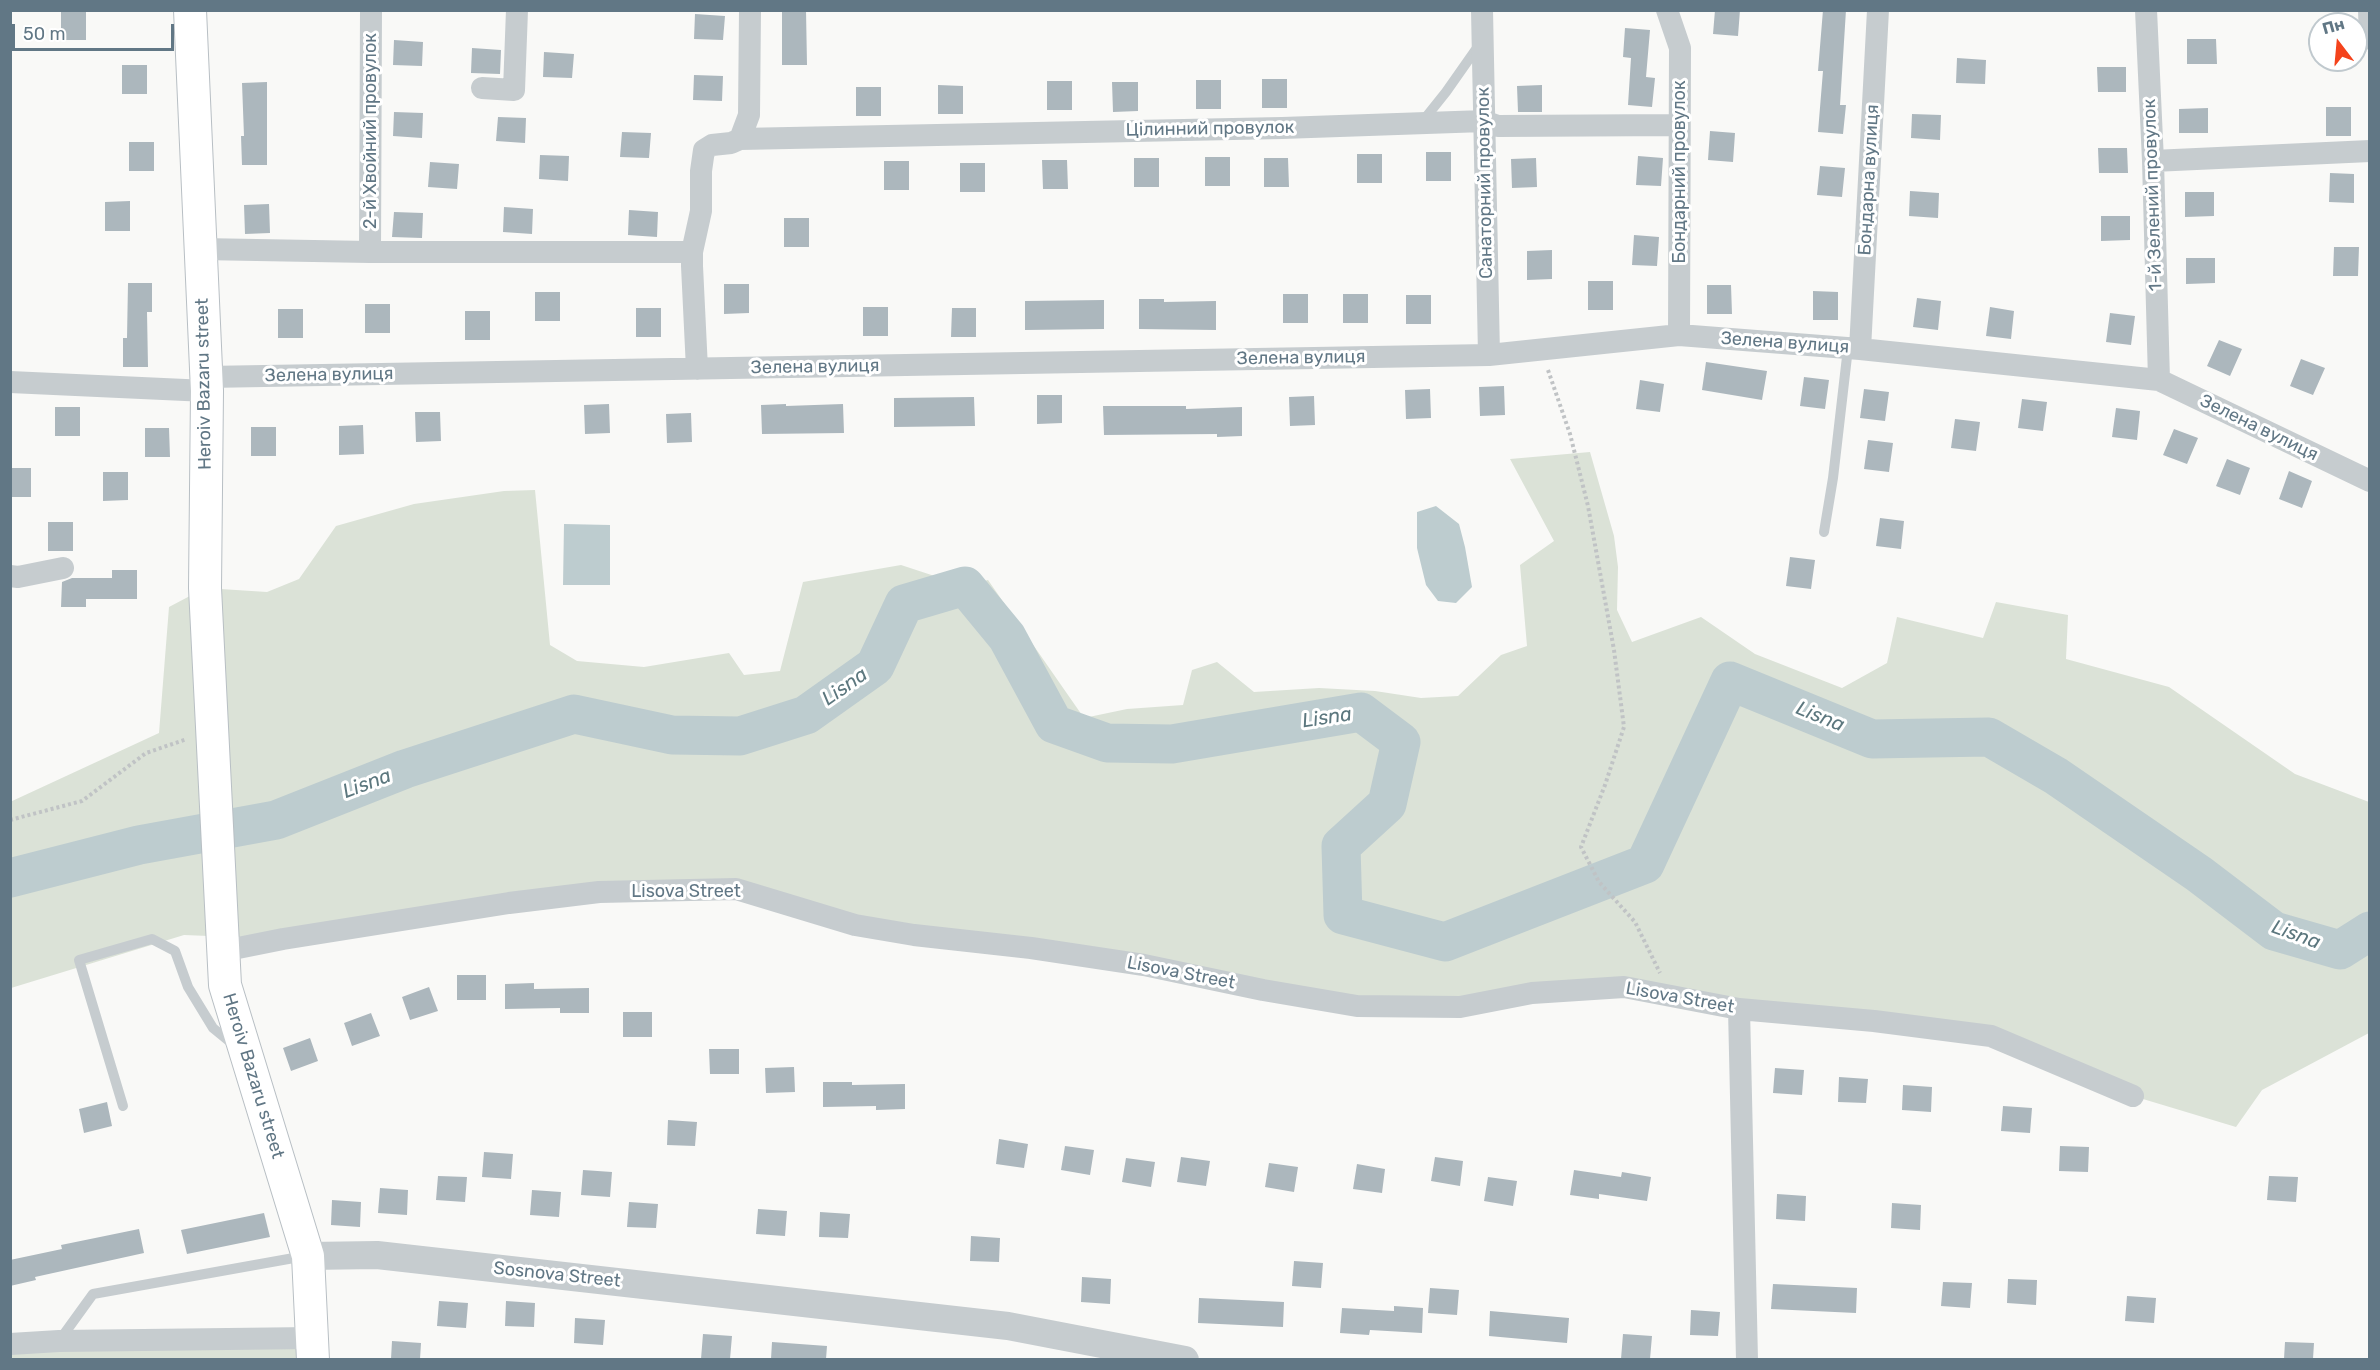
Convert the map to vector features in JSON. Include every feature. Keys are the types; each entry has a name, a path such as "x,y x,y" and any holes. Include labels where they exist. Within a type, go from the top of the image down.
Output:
{"main road":[{"name":"Heroiv Bazaru street","path":"190,10 206,384 205,588 225,985 308,1256"},
{"path":"308,1256 312,1349"}],"street":[{"name":"2-й Хвойний провулок","path":"370,252 371,10"},
{"path":"482,88 514,90 517,10"},
{"path":"740,139 749,115 750,10"},
{"name":"Санаторний провулок","path":"1482,10 1489,355"},
{"name":"Бондарний провулок","path":"1667,10 1680,48 1679,335"},
{"name":"Бондарна вулиця","path":"1854,348 1878,10"},
{"name":"1-й Зелений провулок","path":"2146,10 2159,380"},
{"path":"2369,10 2370,39"},
{"name":"Цілинний провулок","path":"692,252 699,228 700,171 704,150 712,145 731,143 740,139 1270,128 1484,121 1498,126 1679,126"},
{"path":"2153,161 2370,151"},
{"path":"200,249 370,252 692,252 697,369"},
{"name":"Зелена вулиця","path":"10,382 206,384 697,369 1489,355 1679,335 1854,348 2159,380 2370,481"},
{"path":"10,576 18,577 63,568"},
{"name":"Lisova Street","path":"223,951 283,939 509,903 598,892 736,889 855,925 914,935 1031,948 1144,965 1263,990 1357,1006 1460,1007 1532,993 1624,987 1740,1009 1874,1021 1991,1036 2133,1096"},
{"path":"1740,1009 1747,1359"},
{"name":"Sosnova Street","path":"308,1256 377,1255 1008,1326 1185,1359"},
{"path":"10,1344 59,1341 312,1349"}],"lane":[{"path":"1422,122 1482,40"},
{"path":"1824,532 1854,348"},
{"path":"123,1106 79,960 152,939 175,951 188,987 213,1028 246,1056"},
{"path":"59,1341 93,1294 308,1256"}],"path":[{"path":"1540,348 1570,434 1588,506 1614,650 1624,726 1605,785 1581,847 1599,882 1635,922 1670,996"},
{"path":"10,820 82,801 146,753 212,745"}],"shaded area":[{"path":"1590,452 1614,536 1618,567 1617,610 1632,642 1701,617 1755,654 1842,688 1887,663 1897,617 1983,638 1996,602 2068,615 2066,659 2169,687 2295,774 2369,802 2369,1033 2262,1090 2236,1127 2133,1096 1991,1036 1624,987 1357,1006 914,935 736,889 670,890 283,939 184,935 11,988 10,802 159,733 169,607 205,588 267,592 299,579 336,526 414,504 504,491 535,490 550,645 577,661 644,667 729,653 744,675 780,671 803,582 901,565 965,586 988,580 1084,718 1127,709 1183,705 1192,670 1217,662 1254,692 1319,688 1375,691 1421,698 1458,696 1501,655 1527,646 1520,565 1554,541 1510,459"},
{"path":"1436,506 1459,524 1465,547 1472,587 1456,603 1438,601 1426,585 1417,548 1417,512"},
{"path":"564,524 610,525 610,585 563,585"},
{"path":"312,1338 313,1359 11,1360 11,1344"}],"building":[{"path":"782,10 806,10 807,65 782,65"},
{"path":"1715,10 1740,10 1738,36 1713,34"},
{"path":"1823,10 1846,10 1840,105 1846,105 1843,134 1818,132 1823,71 1818,71"},
{"path":"61,11 86,11 86,40 61,40"},
{"path":"695,14 725,16 723,40 694,39"},
{"path":"1625,28 1650,30 1646,77 1655,78 1652,107 1628,105 1631,58 1623,57"},
{"path":"2187,39 2216,39 2217,64 2187,64"},
{"path":"394,40 423,42 422,66 393,65"},
{"path":"472,48 501,50 500,74 471,73"},
{"path":"544,52 574,54 572,78 543,77"},
{"path":"1957,58 1986,60 1985,84 1956,83"},
{"path":"122,65 147,65 147,94 122,94"},
{"path":"2097,67 2126,67 2126,92 2098,92"},
{"path":"694,75 723,76 722,101 693,100"},
{"path":"1262,79 1287,79 1287,108 1262,108"},
{"path":"1196,80 1221,80 1221,109 1196,109"},
{"path":"1047,81 1072,81 1072,110 1047,110"},
{"path":"267,82 267,165 242,165 241,136 244,136 242,83"},
{"path":"1112,82 1138,82 1138,111 1113,112"},
{"path":"938,85 963,86 963,114 938,114"},
{"path":"1542,85 1542,112 1518,112 1517,86"},
{"path":"856,87 881,87 881,116 856,116"},
{"path":"2326,107 2351,107 2351,136 2326,136"},
{"path":"2208,108 2208,133 2179,133 2179,109"},
{"path":"394,112 423,113 422,138 393,136"},
{"path":"1912,114 1941,115 1940,140 1911,138"},
{"path":"498,117 526,118 525,143 496,141"},
{"path":"1710,131 1735,133 1733,162 1708,160"},
{"path":"622,132 651,133 649,158 620,157"},
{"path":"129,142 154,142 154,171 129,171"},
{"path":"2098,148 2127,148 2128,173 2099,173"},
{"path":"1426,152 1451,152 1451,181 1426,181"},
{"path":"1357,154 1382,154 1382,183 1357,183"},
{"path":"540,155 569,156 568,181 539,179"},
{"path":"1638,156 1663,158 1661,186 1636,185"},
{"path":"1205,157 1230,157 1230,186 1205,186"},
{"path":"1134,158 1159,158 1159,187 1134,187"},
{"path":"1264,158 1288,158 1289,187 1264,187"},
{"path":"1536,158 1537,187 1512,188 1511,159"},
{"path":"1042,160 1067,160 1068,189 1043,189"},
{"path":"884,161 909,161 909,190 884,190"},
{"path":"430,162 459,164 457,189 428,187"},
{"path":"960,163 985,163 985,192 960,192"},
{"path":"1820,166 1845,168 1842,197 1817,195"},
{"path":"2330,173 2354,174 2354,203 2329,202"},
{"path":"1910,191 1939,193 1938,218 1909,216"},
{"path":"2185,192 2214,192 2214,216 2185,217"},
{"path":"130,201 130,231 105,231 105,202"},
{"path":"269,204 270,233 245,234 244,205"},
{"path":"504,207 533,209 532,234 503,232"},
{"path":"629,210 658,212 657,237 628,235"},
{"path":"394,212 423,213 422,238 392,237"},
{"path":"2101,216 2130,216 2130,240 2101,241"},
{"path":"784,218 809,218 809,247 784,247"},
{"path":"1634,235 1659,237 1657,266 1632,265"},
{"path":"2334,247 2359,247 2358,276 2333,276"},
{"path":"1552,250 1552,279 1527,280 1527,251"},
{"path":"2186,258 2215,258 2215,283 2186,284"},
{"path":"1588,281 1613,281 1613,310 1588,310"},
{"path":"128,283 152,283 152,312 147,312 148,367 123,367 123,338 127,338"},
{"path":"724,284 749,284 749,313 724,314"},
{"path":"1707,285 1731,285 1732,314 1707,314"},
{"path":"1813,291 1838,292 1838,320 1813,320"},
{"path":"535,292 560,292 560,321 535,321"},
{"path":"1283,294 1308,294 1308,323 1283,323"},
{"path":"1343,294 1368,294 1368,323 1343,323"},
{"path":"1406,295 1431,295 1431,324 1406,324"},
{"path":"1917,298 1941,301 1938,330 1913,327"},
{"path":"1139,299 1164,299 1164,302 1216,301 1216,330 1139,329"},
{"path":"1104,300 1104,329 1025,330 1025,301"},
{"path":"365,304 390,304 390,333 365,333"},
{"path":"863,307 888,307 888,336 863,336"},
{"path":"1990,307 2014,311 2011,339 1986,336"},
{"path":"636,308 661,308 661,337 636,337"},
{"path":"952,308 976,308 976,337 951,337"},
{"path":"278,309 303,309 303,338 278,338"},
{"path":"465,311 490,311 490,340 465,340"},
{"path":"2110,313 2135,316 2131,345 2106,342"},
{"path":"2219,340 2242,349 2230,376 2207,366"},
{"path":"2301,359 2325,368 2313,395 2290,386"},
{"path":"1706,362 1767,371 1762,400 1702,390"},
{"path":"1804,377 1829,380 1825,409 1800,406"},
{"path":"1640,380 1664,384 1660,412 1636,409"},
{"path":"1504,386 1505,415 1480,416 1479,387"},
{"path":"1430,389 1431,418 1406,419 1405,390"},
{"path":"1864,389 1889,392 1885,421 1860,418"},
{"path":"1037,395 1062,395 1062,423 1037,424"},
{"path":"1314,396 1315,425 1290,426 1289,397"},
{"path":"974,397 975,426 894,427 894,398"},
{"path":"2022,399 2047,402 2043,431 2018,428"},
{"path":"609,404 610,433 585,434 584,405"},
{"path":"786,404 786,406 843,404 844,433 762,434 761,405"},
{"path":"1103,406 1186,406 1186,409 1242,407 1242,436 1217,437 1217,434 1104,435"},
{"path":"55,407 80,407 80,436 55,436"},
{"path":"2116,408 2140,411 2137,440 2112,437"},
{"path":"415,412 440,412 441,441 416,442"},
{"path":"691,413 692,442 667,443 666,414"},
{"path":"1955,419 1980,422 1976,451 1951,448"},
{"path":"363,425 364,454 339,455 339,426"},
{"path":"251,427 276,427 276,456 251,456"},
{"path":"145,428 169,428 170,457 145,457"},
{"path":"2174,429 2198,438 2187,464 2163,455"},
{"path":"1868,440 1893,443 1889,472 1864,469"},
{"path":"2227,459 2250,468 2240,495 2216,486"},
{"path":"10,468 31,468 31,497 10,497"},
{"path":"2289,471 2312,481 2302,508 2279,499"},
{"path":"103,472 128,472 128,500 103,501"},
{"path":"1880,518 1904,521 1901,549 1876,546"},
{"path":"48,522 73,522 73,551 48,551"},
{"path":"1790,557 1815,560 1811,589 1786,586"},
{"path":"112,570 137,570 137,599 86,599 86,607 61,607 62,582 72,578 112,578"},
{"path":"457,975 486,975 486,1000 457,1000"},
{"path":"534,983 534,989 589,988 589,1013 560,1013 560,1008 505,1009 505,984"},
{"path":"429,987 438,1011 410,1020 402,997"},
{"path":"623,1012 652,1012 652,1037 623,1037"},
{"path":"371,1013 380,1036 352,1046 344,1023"},
{"path":"310,1038 318,1061 291,1071 283,1048"},
{"path":"709,1049 739,1049 739,1074 710,1074"},
{"path":"794,1067 795,1092 766,1093 765,1068"},
{"path":"1775,1068 1804,1070 1802,1095 1773,1093"},
{"path":"1839,1077 1868,1079 1866,1103 1838,1102"},
{"path":"823,1082 852,1082 852,1085 905,1084 905,1109 876,1110 876,1106 823,1107"},
{"path":"1903,1085 1932,1087 1931,1112 1902,1110"},
{"path":"107,1102 112,1126 84,1133 79,1109"},
{"path":"2003,1106 2032,1108 2030,1133 2001,1131"},
{"path":"668,1120 697,1122 695,1146 667,1145"},
{"path":"999,1139 1028,1144 1024,1168 996,1164"},
{"path":"1065,1146 1094,1150 1090,1175 1061,1170"},
{"path":"2060,1146 2089,1147 2088,1172 2059,1171"},
{"path":"484,1152 513,1154 511,1179 482,1177"},
{"path":"1181,1157 1210,1161 1206,1186 1177,1182"},
{"path":"1435,1157 1463,1161 1460,1186 1431,1181"},
{"path":"1126,1158 1155,1162 1151,1187 1122,1182"},
{"path":"1269,1163 1298,1167 1294,1192 1265,1187"},
{"path":"1357,1164 1385,1169 1382,1193 1353,1189"},
{"path":"583,1170 612,1172 610,1197 581,1195"},
{"path":"1574,1170 1621,1177 1622,1172 1651,1177 1647,1201 1599,1194 1599,1199 1570,1195"},
{"path":"438,1176 467,1177 465,1202 436,1200"},
{"path":"2269,1176 2298,1177 2296,1202 2267,1200"},
{"path":"1488,1177 1517,1181 1513,1206 1484,1201"},
{"path":"380,1188 408,1190 407,1215 378,1213"},
{"path":"532,1190 561,1192 559,1217 530,1215"},
{"path":"1777,1194 1806,1196 1805,1221 1776,1219"},
{"path":"332,1200 361,1202 360,1227 331,1225"},
{"path":"629,1202 658,1204 656,1228 627,1227"},
{"path":"1892,1203 1921,1205 1920,1230 1891,1228"},
{"path":"758,1209 787,1211 785,1236 756,1234"},
{"path":"820,1212 850,1214 848,1238 819,1237"},
{"path":"264,1213 270,1237 187,1254 181,1230"},
{"path":"139,1229 144,1253 35,1277 36,1280 10,1286 10,1260 62,1249 61,1245"},
{"path":"971,1236 1000,1238 999,1262 970,1261"},
{"path":"1294,1261 1323,1263 1321,1288 1292,1286"},
{"path":"1082,1277 1111,1279 1110,1304 1081,1302"},
{"path":"2008,1279 2037,1280 2036,1305 2007,1303"},
{"path":"1943,1282 1972,1283 1970,1308 1941,1306"},
{"path":"1773,1284 1857,1288 1856,1313 1771,1309"},
{"path":"1430,1288 1459,1290 1457,1315 1428,1313"},
{"path":"2127,1296 2156,1298 2154,1323 2125,1321"},
{"path":"1199,1298 1284,1302 1283,1327 1198,1323"},
{"path":"439,1301 468,1303 466,1328 437,1326"},
{"path":"506,1301 535,1303 534,1327 505,1326"},
{"path":"1394,1306 1423,1308 1422,1333 1370,1330 1369,1335 1340,1333 1342,1308 1394,1311"},
{"path":"1691,1310 1720,1312 1718,1336 1690,1335"},
{"path":"1490,1311 1569,1318 1567,1343 1489,1336"},
{"path":"575,1318 605,1320 603,1345 574,1343"},
{"path":"703,1334 732,1336 730,1359 701,1359"},
{"path":"1623,1334 1652,1336 1650,1359 1621,1359"},
{"path":"392,1341 421,1343 420,1359 391,1359"},
{"path":"772,1342 827,1346 826,1359 771,1359"},
{"path":"2285,1342 2314,1343 2313,1359 2284,1359"}],"waterway":[{"name":"Lisna","path":"10,878 139,845 276,820 405,769 574,714 672,735 740,736 806,715 875,666 904,604 965,586 1007,637 1054,724 1107,743 1172,744 1361,712 1401,742 1387,804 1341,846 1343,915 1445,942 1645,864 1730,681 1872,739 1989,737 2056,776 2199,874 2274,931 2340,950 2370,931"}]}
